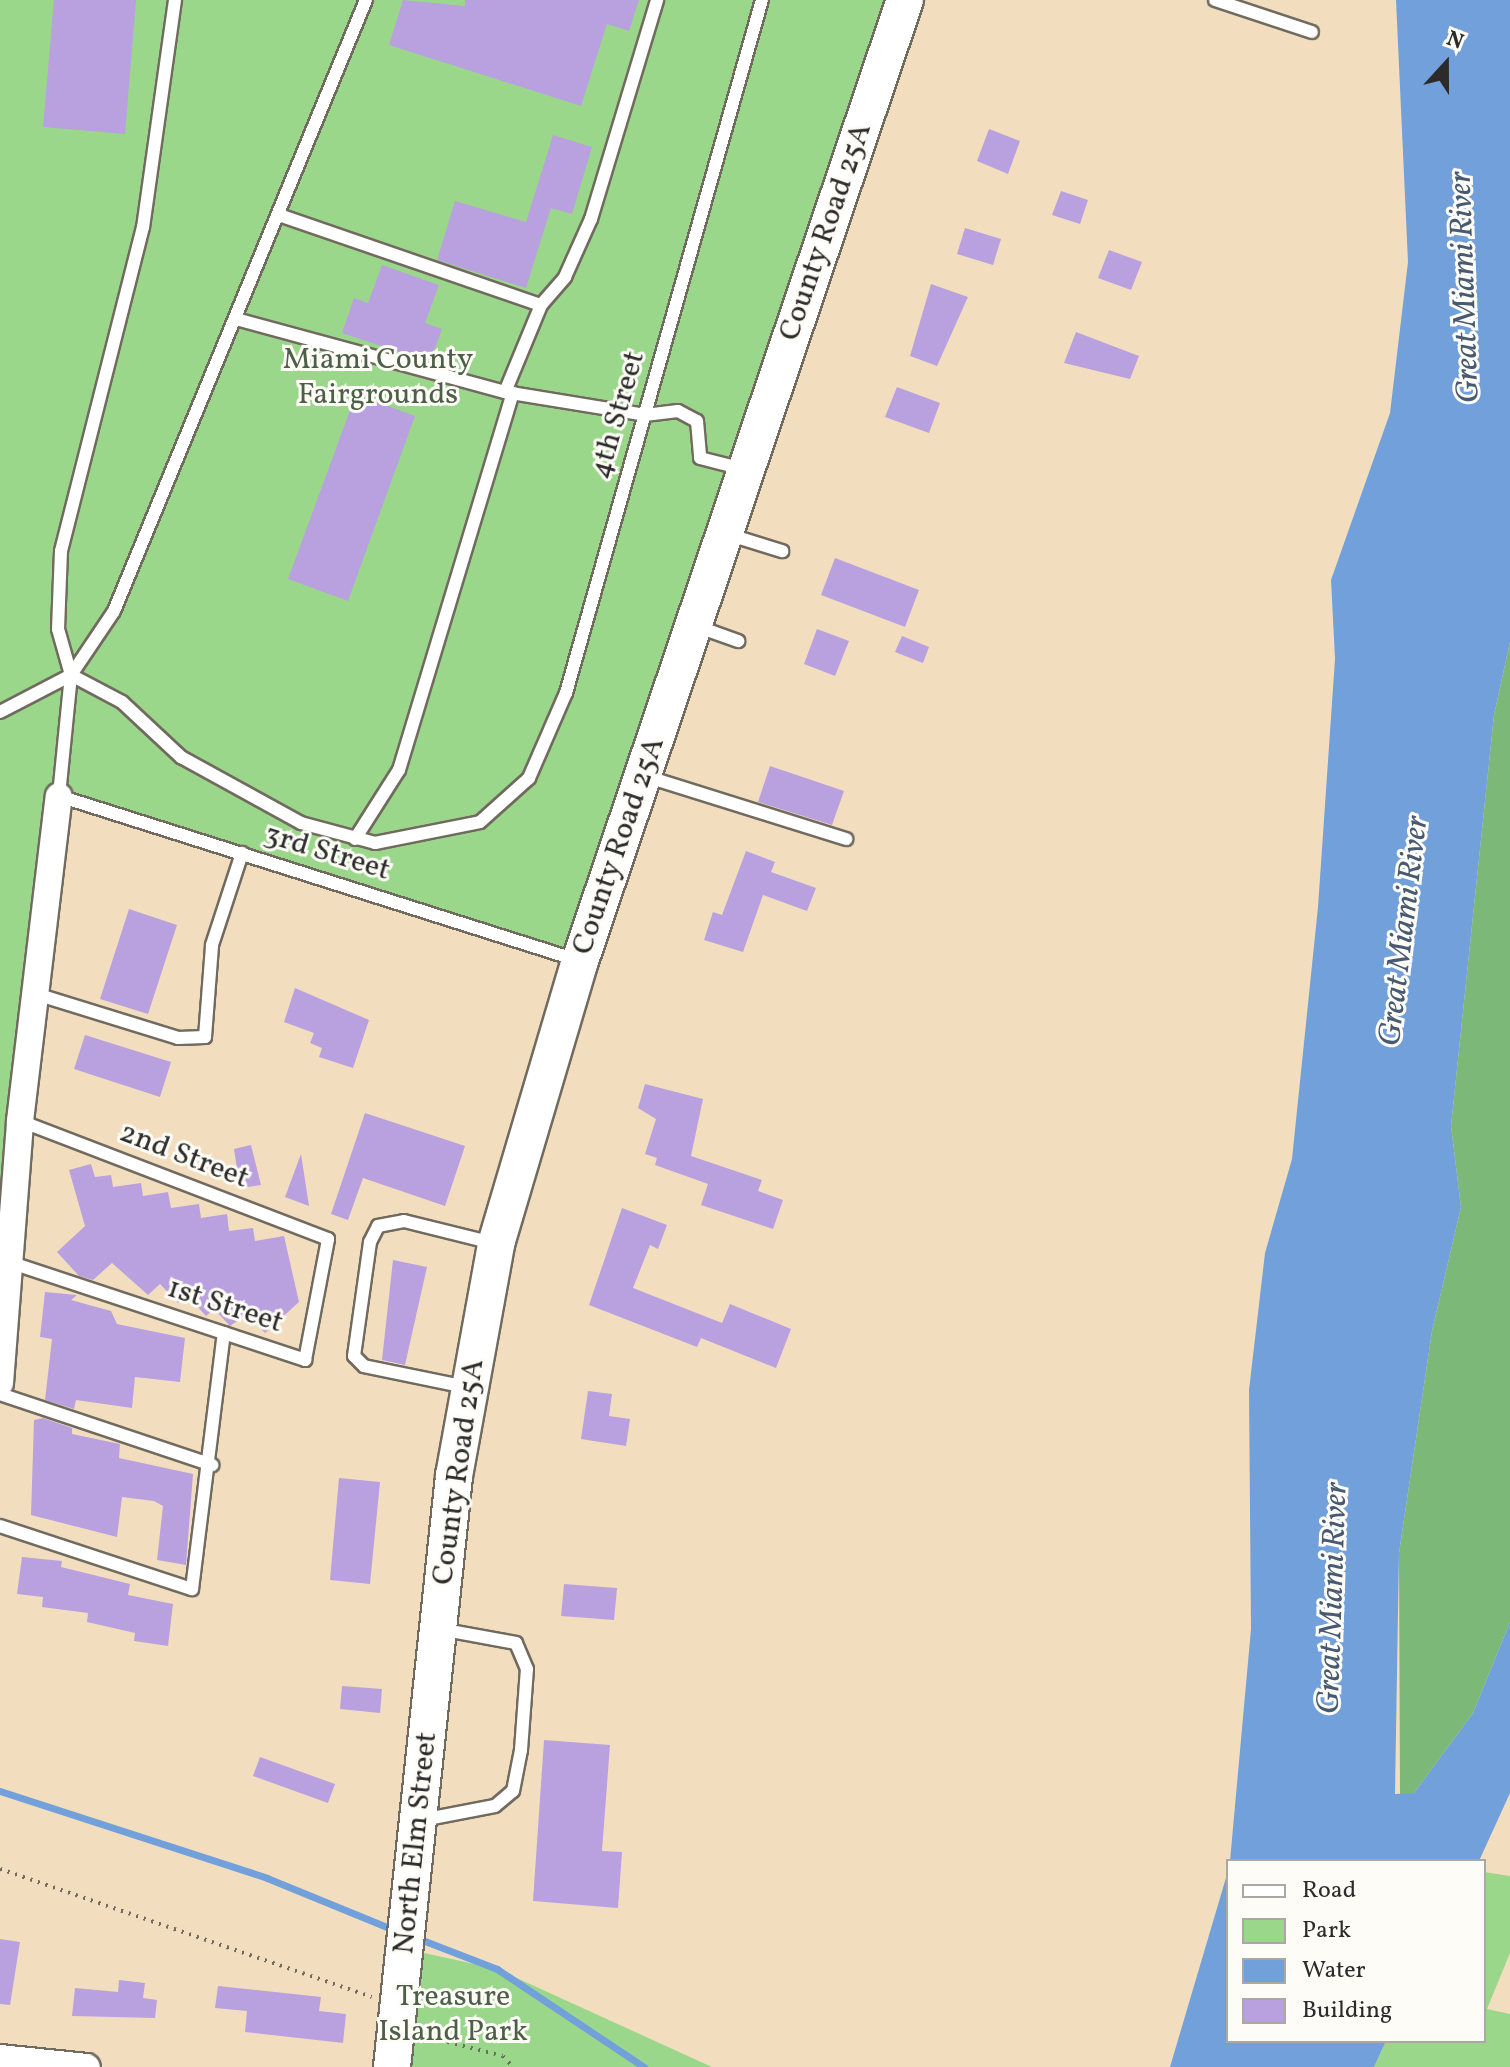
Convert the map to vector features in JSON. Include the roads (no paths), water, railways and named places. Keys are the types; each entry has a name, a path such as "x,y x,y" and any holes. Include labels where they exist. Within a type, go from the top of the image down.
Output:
{"main road":[{"name":"County Road 25A","path":"429,1715 437,1629 470,1388 496,1244 580,961 905,0"},
{"name":"North Elm Street","path":"392,2067 429,1715"}],"street":[{"path":"0,1383 12,1263 20,1121 59,796"},
{"path":"0,2058 87,2067"}],"lane":[{"path":"59,796 71,675 58,629 61,551 143,227 175,0"},
{"path":"0,712 71,675 114,611 366,0"},
{"path":"71,675 122,702 181,757 301,823 355,839 399,770 509,393 541,305 565,277 591,219 657,0"},
{"name":"4th Street","path":"355,839 375,843 480,822 529,778 566,693 762,0"},
{"path":"1215,0 1312,32"},
{"path":"279,215 464,283 541,305"},
{"path":"236,319 509,393 645,415 678,411 697,421 700,458 745,469"},
{"path":"724,533 782,551"},
{"path":"693,625 738,641"},
{"path":"642,775 846,839"},
{"name":"3rd Street","path":"59,796 580,961"},
{"path":"36,994 178,1038 205,1037 212,945 242,853"},
{"name":"2nd Street","path":"20,1121 328,1239"},
{"path":"470,1388 372,1368 354,1356 370,1242 378,1226 404,1221 496,1244"},
{"name":"1st Street","path":"12,1263 305,1360 328,1239"},
{"path":"0,1526 192,1589 212,1465 224,1333"},
{"path":"0,1394 212,1465"},
{"path":"419,1821 495,1806 513,1791 521,1750 527,1669 516,1643 437,1629"}],"water":[{"name":"Great Miami River","path":"1396,0 1510,0 1510,642 1494,715 1451,1126 1461,1207 1432,1331 1399,1553 1395,1794 1414,1793 1473,1713 1510,1622 1510,1793 1480,1859 1230,1859 1251,1629 1249,1390 1265,1253 1292,1159 1318,907 1335,659 1331,580 1390,413 1408,262"},
{"path":"1226,1878 1226,2043 1385,2043 1374,2067 1170,2067"}],"waterway":[{"path":"0,1791 267,1878 397,1931"},
{"path":"417,1938 497,1969 644,2067"}],"park label":[{"name":"Miami County Fairgrounds","path":"378,377"},
{"name":"Treasure Island Park","path":"453,2014"}]}
